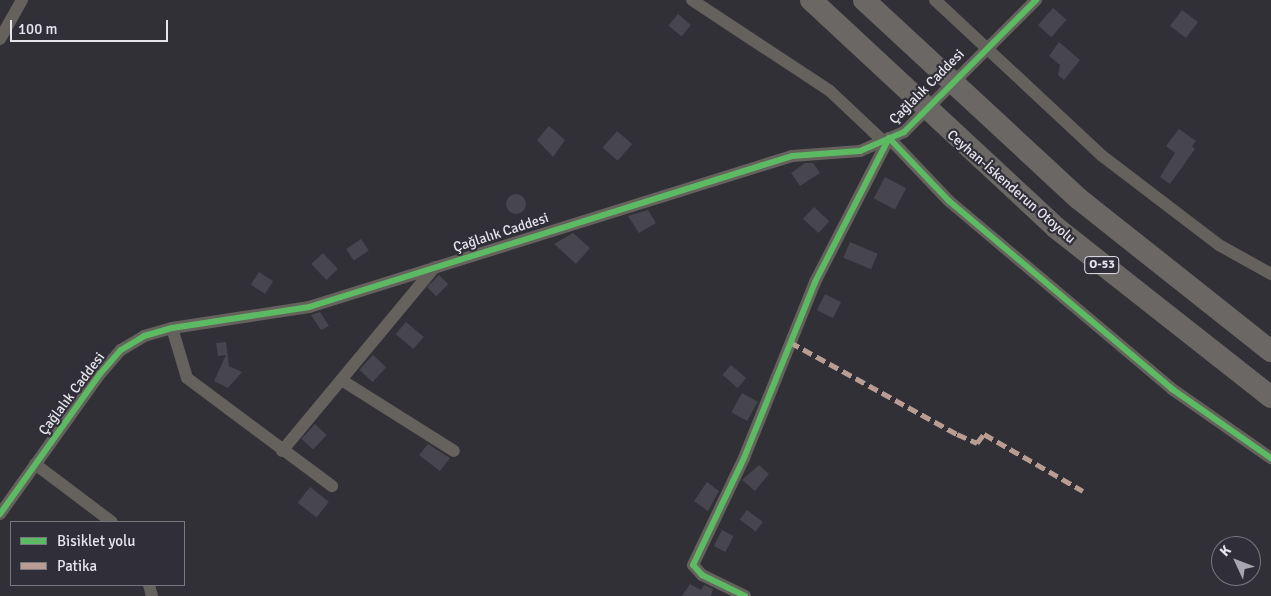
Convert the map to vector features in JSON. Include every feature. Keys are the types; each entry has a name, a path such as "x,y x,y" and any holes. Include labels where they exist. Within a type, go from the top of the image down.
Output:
{"highway":[{"name":"Ceyhan-İskenderun Otoyolu","path":"811,0 939,124 1055,227 1271,397"},
{"name":"O-53","path":"864,0 964,97 1079,199 1271,351"}],"street":[{"path":"0,39 22,0"},
{"path":"692,0 830,91 886,140 949,201 1172,389 1271,458"},
{"path":"935,0 984,48 1101,155 1219,245 1270,275"},
{"name":"Çağlalık Caddesi","path":"0,514 35,464 121,350 144,336 172,328 309,308 792,156 860,151 904,132 984,48 1036,0"},
{"path":"745,596 702,575 693,564 744,458 815,282 886,140"},
{"path":"282,451 343,381 435,267"},
{"path":"172,328 187,378 282,451 332,486"},
{"path":"343,381 454,451"},
{"path":"35,464 111,521"}],"building":[{"path":"1053,8 1067,20 1051,37 1038,25"},
{"path":"1182,10 1198,22 1186,38 1170,26"},
{"path":"678,14 691,25 681,36 668,25"},
{"path":"1059,42 1080,60 1064,80 1058,75 1060,65 1049,56"},
{"path":"549,126 565,140 553,157 537,140"},
{"path":"1179,129 1196,141 1192,146 1195,149 1170,184 1160,177 1175,153 1166,146"},
{"path":"617,131 632,144 618,161 603,148"},
{"path":"805,163 813,163 820,173 800,186 791,173"},
{"path":"885,177 906,188 895,209 874,198"},
{"path":"516,194 523,197 526,204 523,211 516,214 509,211 506,204 509,197"},
{"path":"814,207 829,221 818,233 803,219"},
{"path":"648,210 656,223 639,233 628,216"},
{"path":"573,233 590,248 576,264 554,244"},
{"path":"361,239 369,251 354,261 346,249"},
{"path":"850,242 878,254 871,269 843,258"},
{"path":"323,253 338,269 326,280 311,264"},
{"path":"259,272 273,281 265,294 251,285"},
{"path":"439,275 448,284 436,296 427,287"},
{"path":"825,294 841,302 833,318 817,310"},
{"path":"320,312 329,326 321,330 311,315"},
{"path":"406,322 424,337 413,349 396,334"},
{"path":"226,342 229,366 242,372 228,388 214,381 226,355 218,356 216,343"},
{"path":"373,355 386,367 373,382 359,370"},
{"path":"731,365 746,378 738,388 722,375"},
{"path":"742,393 758,402 747,421 731,412"},
{"path":"315,424 327,435 313,450 301,439"},
{"path":"428,444 450,458 440,471 419,455"},
{"path":"759,465 769,474 755,491 742,480"},
{"path":"707,482 719,491 708,511 694,501"},
{"path":"310,487 329,502 317,518 298,503"},
{"path":"747,510 763,522 756,532 740,520"},
{"path":"722,530 734,536 725,552 714,546"},
{"path":"690,584 701,590 704,585 713,589 711,596 682,596"}],"marked path":[{"path":"790,342 957,434 977,443 984,434 1083,491"}],"cycle path":[{"path":"0,514 99,375 121,350 144,336 172,328 309,307 792,156 860,151 904,132 1036,0"},
{"path":"745,596 702,575 693,565 744,458 815,282 889,138 949,201 1172,389 1271,458"}]}
